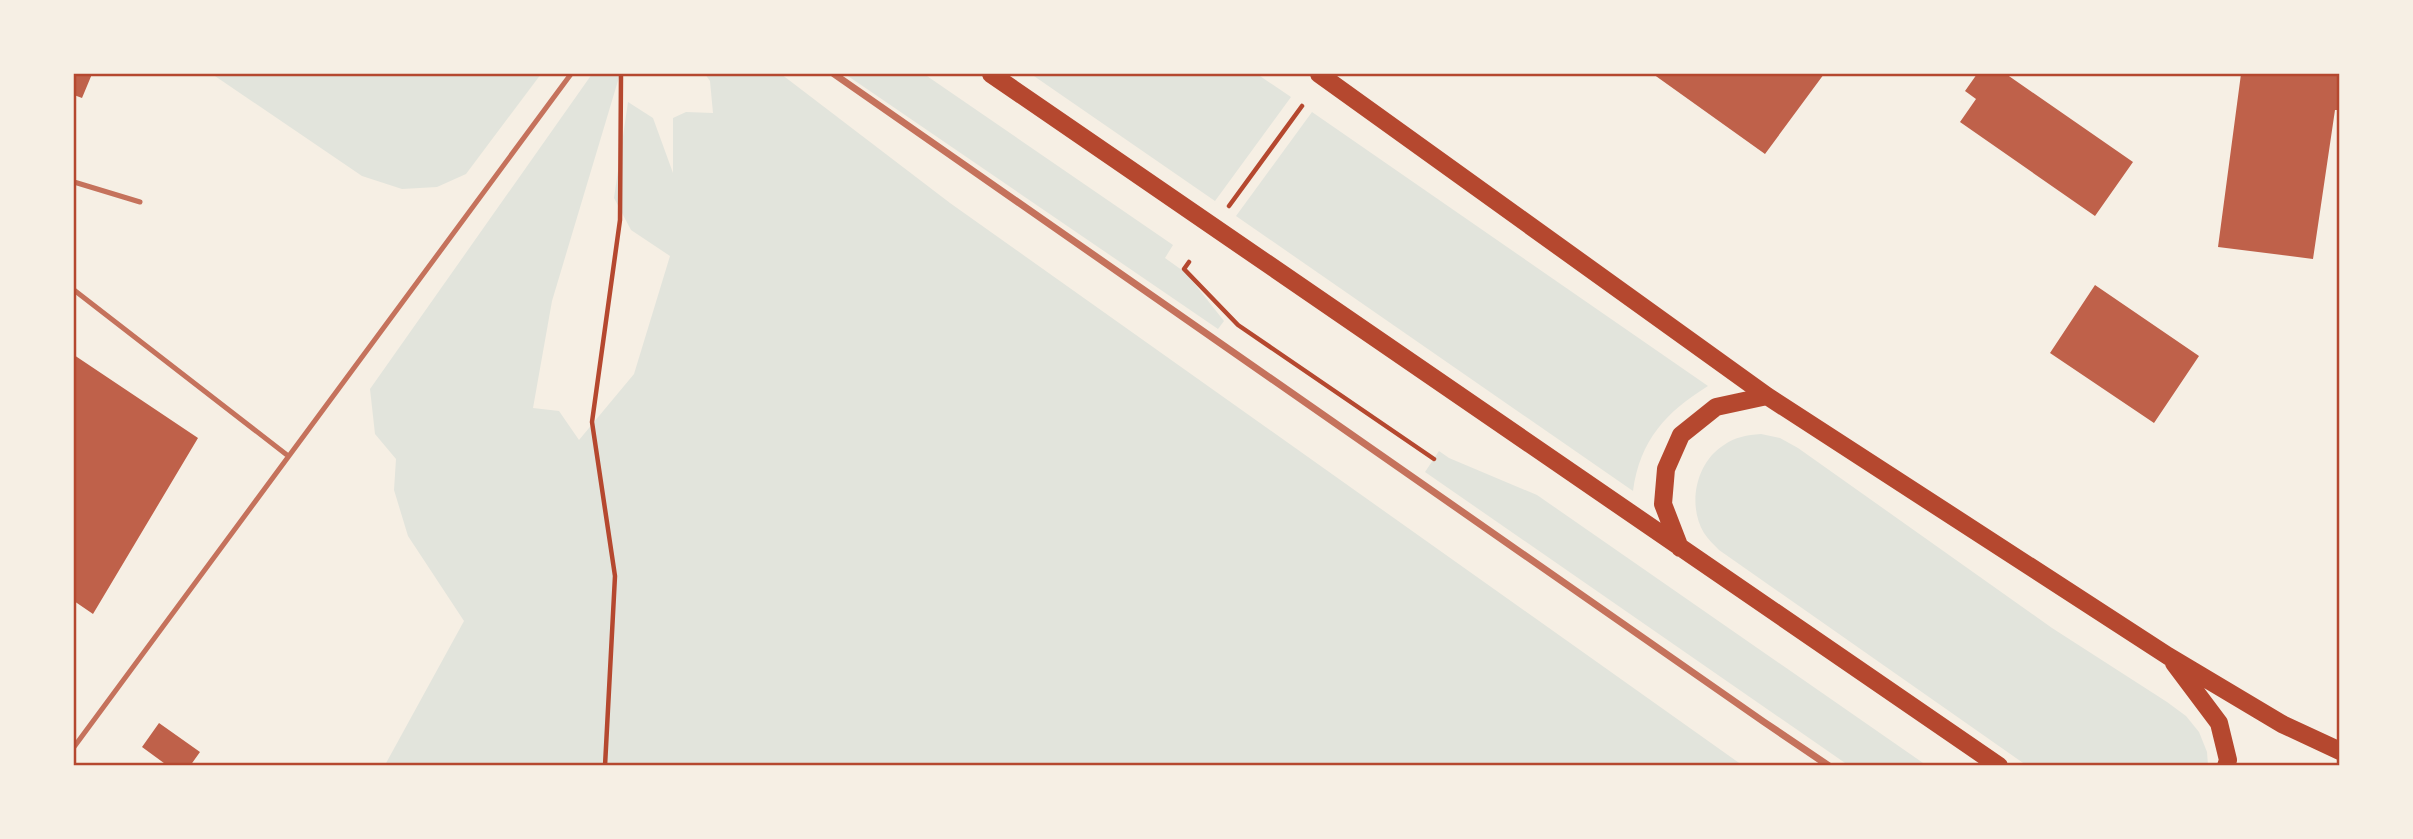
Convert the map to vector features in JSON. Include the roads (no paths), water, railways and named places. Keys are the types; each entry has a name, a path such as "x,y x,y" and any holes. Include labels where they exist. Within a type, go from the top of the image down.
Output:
{"main road":[{"path":"990,74 1999,765"},
{"path":"1319,74 1767,396 2168,656 2282,724 2340,751"},
{"path":"1680,548 1663,503 1666,469 1681,435 1716,407 1767,396"},
{"path":"2168,656 2219,723 2228,760 2226,765"}],"street":[{"path":"834,74 1829,765"}],"lane":[{"path":"74,747 287,455 571,74"},
{"path":"74,182 140,202"},
{"path":"74,290 287,455"}]}
